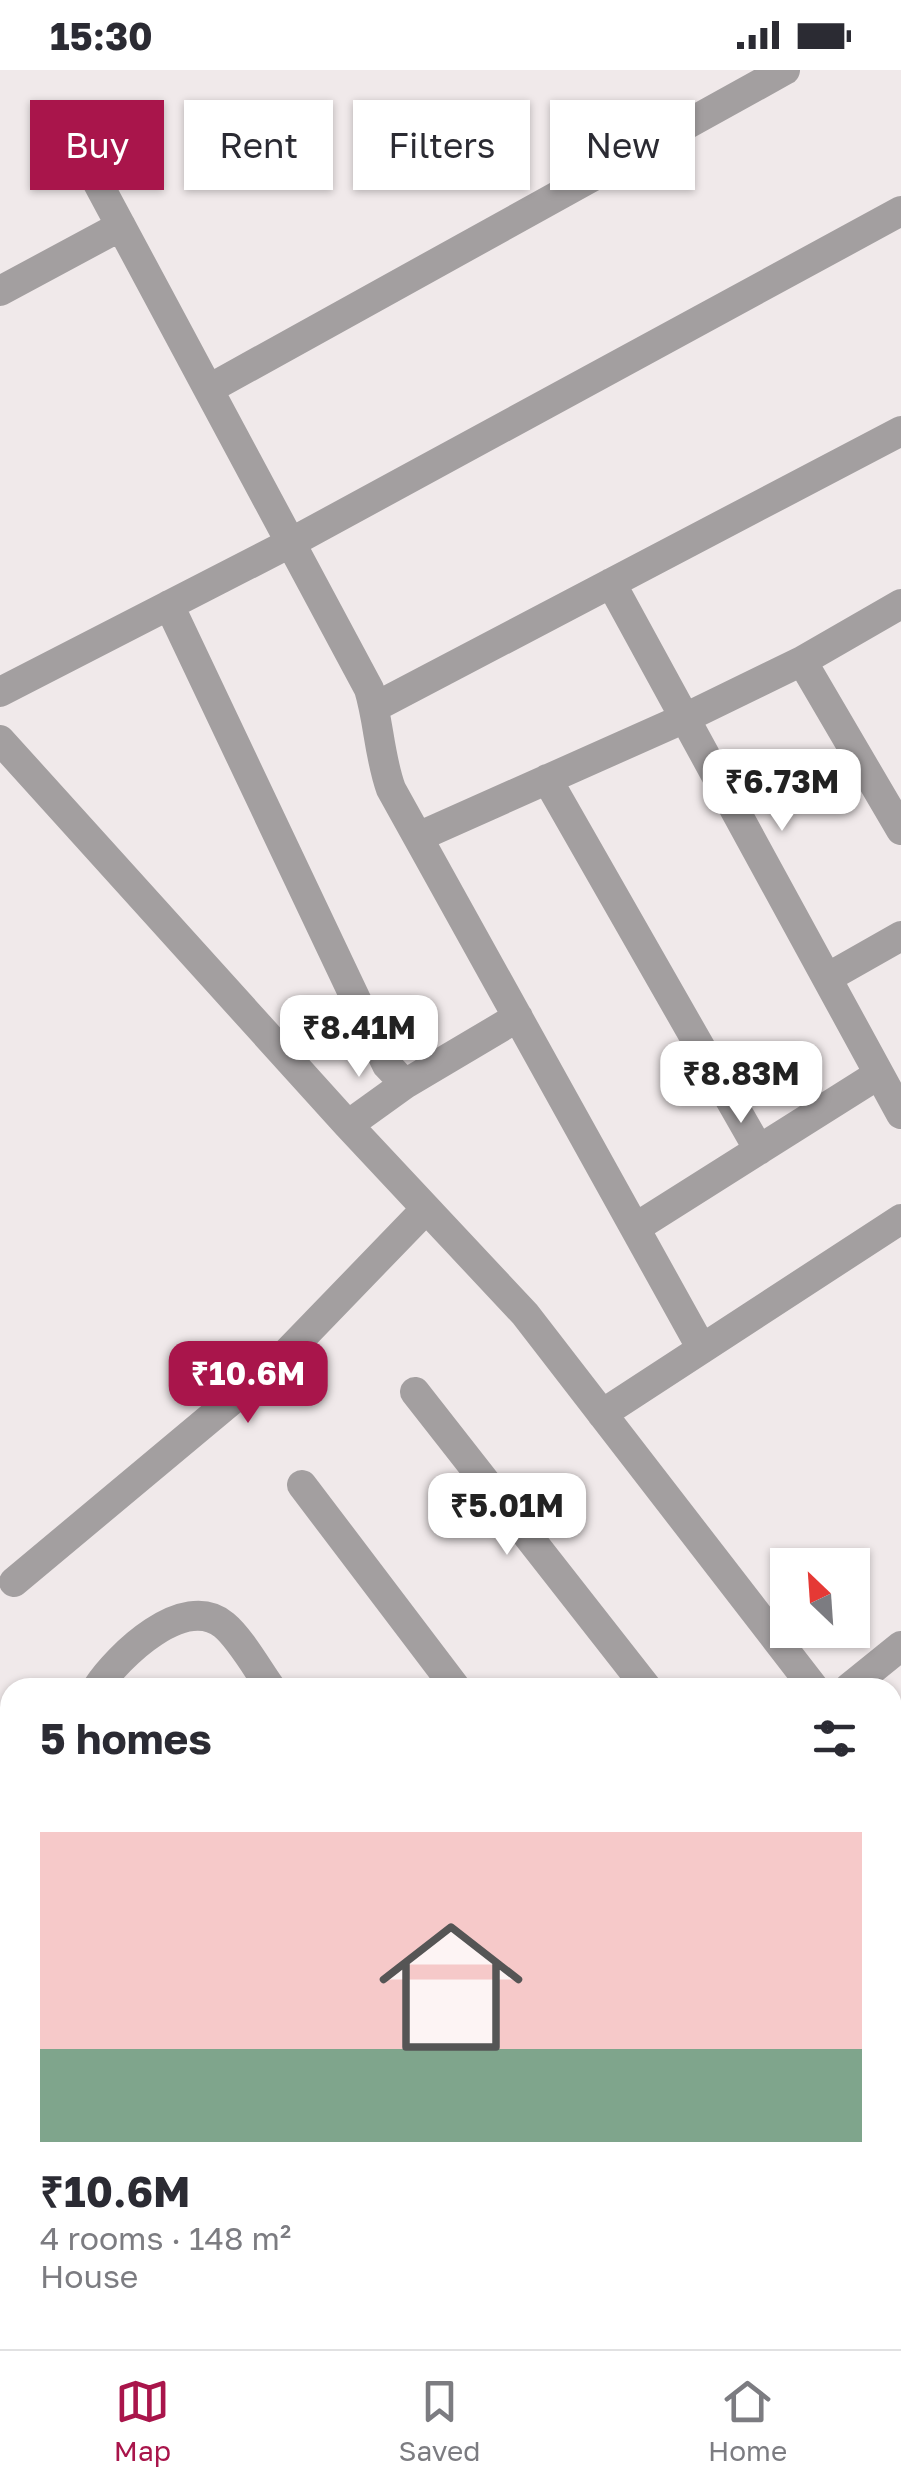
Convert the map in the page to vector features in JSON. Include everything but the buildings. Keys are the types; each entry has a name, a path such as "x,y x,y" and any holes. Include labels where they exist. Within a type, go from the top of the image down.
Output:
{"street":[{"path":"209,389 786,70"},
{"path":"101,190 369,689 384,771 418,837 702,1349"},
{"path":"0,692 292,542 901,211"},
{"path":"0,291 121,226"},
{"path":"375,708 901,430"},
{"path":"611,583 901,1114"},
{"path":"168,604 388,1065 405,1084"},
{"path":"418,837 685,718 802,661 901,604"},
{"path":"802,661 889,780 901,830"},
{"path":"0,740 524,1314 806,1678"},
{"path":"547,779 759,1150"},
{"path":"826,978 901,936"},
{"path":"348,1125 405,1084 518,1018"},
{"path":"635,1228 879,1074"},
{"path":"14,1582 281,1360 426,1209"},
{"path":"602,1414 901,1219"},
{"path":"414,1392 639,1678"},
{"path":"302,1485 448,1678"},
{"path":"104,1678 113,1664 146,1636 174,1621 200,1614 224,1624 264,1678"},
{"path":"861,1678 901,1646"}]}
